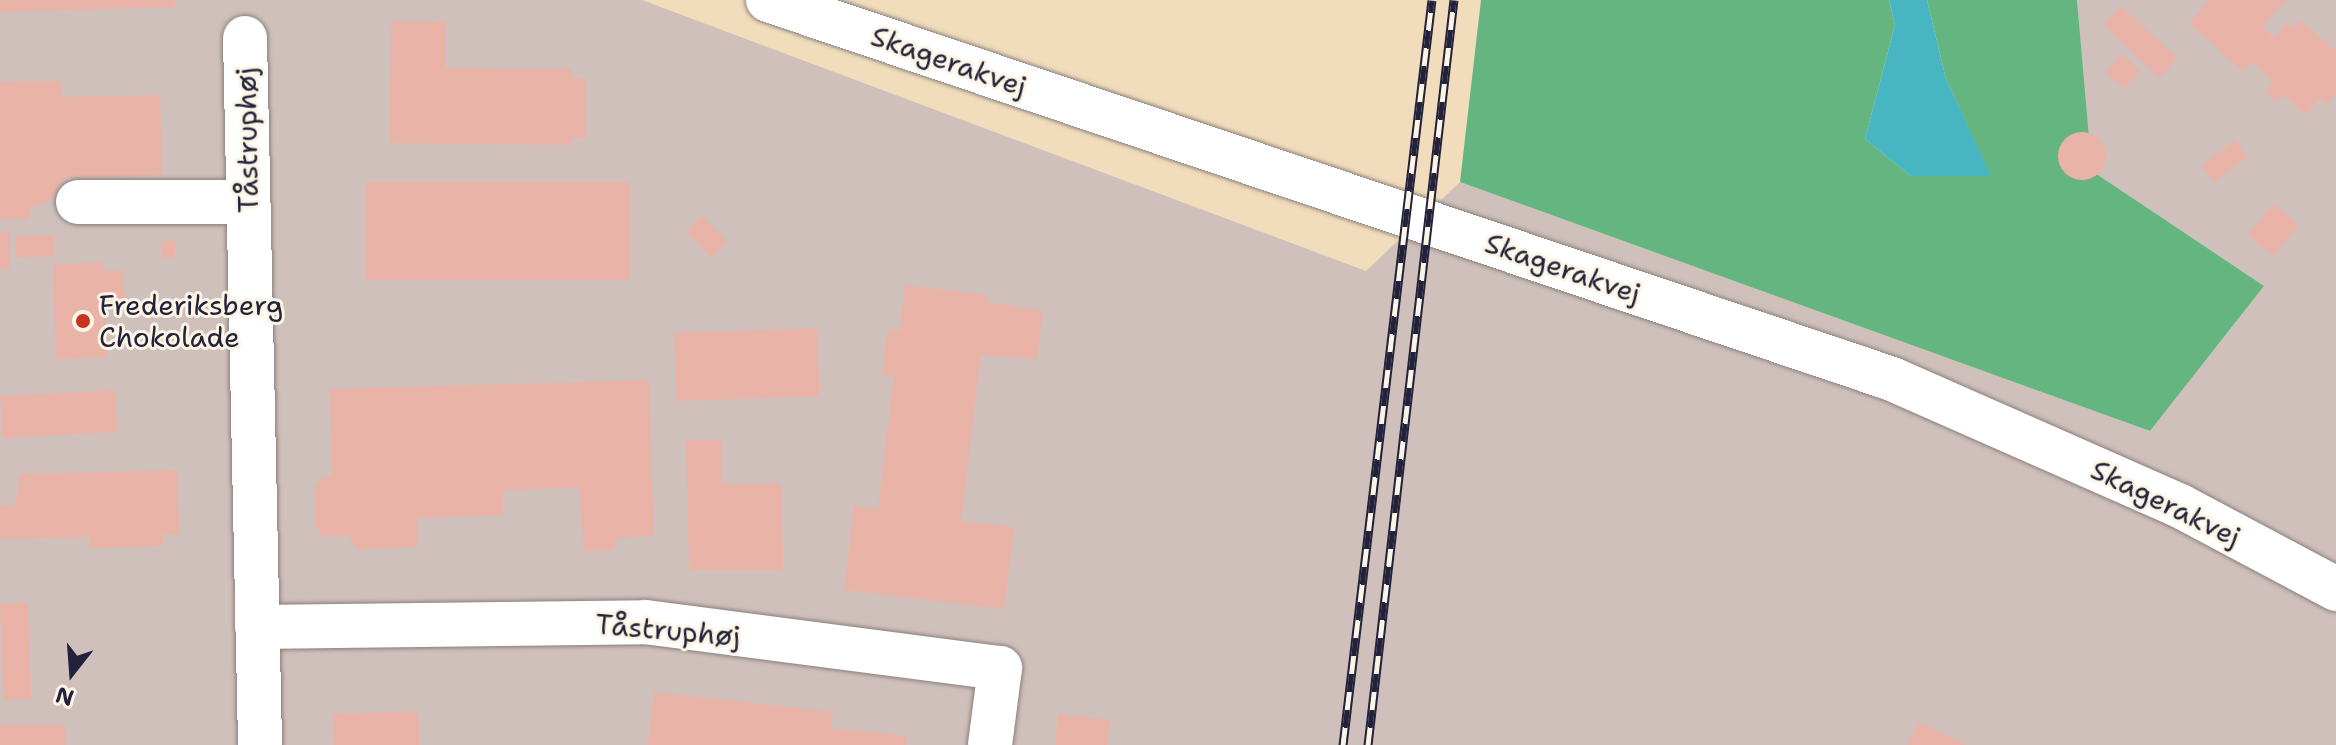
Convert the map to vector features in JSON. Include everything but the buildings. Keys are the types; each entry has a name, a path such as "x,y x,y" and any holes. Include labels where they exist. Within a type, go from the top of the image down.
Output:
{"street":[{"name":"Skagerakvej","path":"768,0 1892,379 2180,506 2336,589"},
{"name":"Tåstruphøj","path":"245,38 260,745"},
{"path":"78,202 248,202"},
{"name":"Tåstruphøj","path":"257,627 645,622 1000,668 990,745"}],"shaded area":[{"path":"0,0 642,0 1366,271 1460,182 2150,431 2264,286 2092,171 2077,0 2336,0 2336,745 0,745"}],"green space":[{"path":"1481,0 1889,0 1895,25 1865,139 1911,176 1990,175 1946,79 1927,0 2077,0 2092,171 2264,286 2150,431 1460,182"}],"water":[{"path":"1889,0 1927,0 1946,79 1991,176 1911,176 1865,139 1895,25"}],"railway":[{"path":"1343,745 1432,0"},
{"path":"1368,745 1454,0"}],"place":[{"name":"Frederiksberg Chokolade","path":"83,321"}]}
